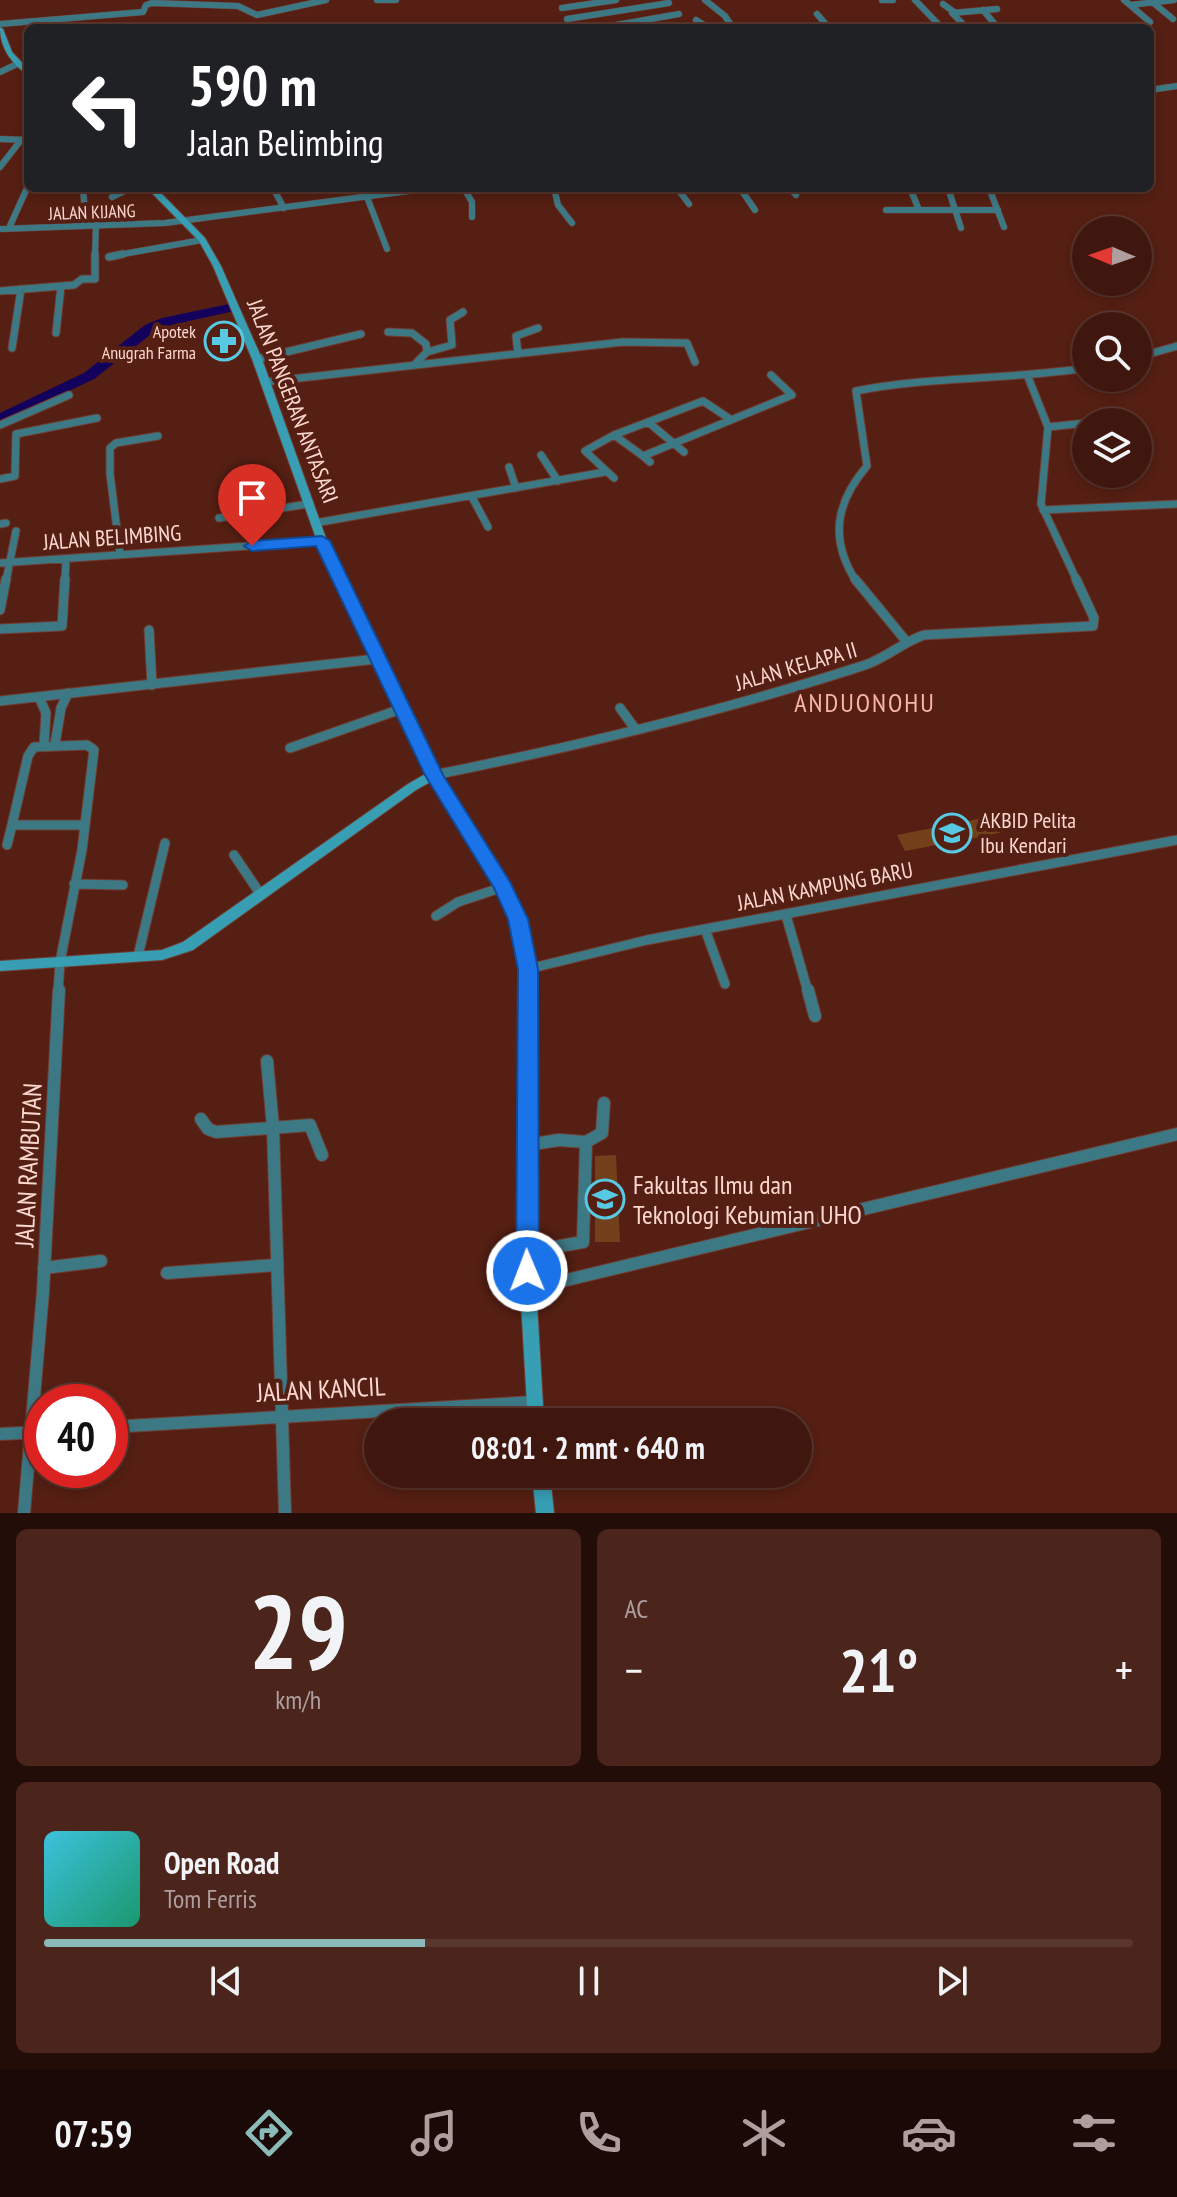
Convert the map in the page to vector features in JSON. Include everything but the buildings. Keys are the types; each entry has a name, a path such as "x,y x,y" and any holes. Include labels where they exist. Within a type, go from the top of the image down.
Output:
{"street":[{"path":"48,24 143,12 146,5 152,3 238,6 261,15 326,0"},
{"path":"377,0 396,0"},
{"path":"562,8 612,0 624,24"},
{"path":"705,0 730,24"},
{"path":"882,0 893,0"},
{"path":"915,0 938,24"},
{"path":"970,0 994,24"},
{"path":"1124,0 1150,22"},
{"path":"1130,5 1174,0"},
{"path":"1151,1 1173,19"},
{"path":"567,19 669,3"},
{"path":"943,4 954,12 997,9"},
{"path":"954,12 952,14 963,24"},
{"path":"634,24 679,14"},
{"path":"817,14 826,24"},
{"path":"696,20 702,24"},
{"path":"24,27 1,30 9,53 24,70"},
{"path":"0,72 17,64"},
{"path":"1154,89 1177,86"},
{"path":"0,139 24,140"},
{"path":"0,167 4,157 24,140"},
{"path":"9,228 25,192"},
{"path":"83,192 86,226"},
{"path":"112,197 122,192"},
{"name":"JALAN PANGERAN ANTASARI","path":"155,192 202,240 233,301 322,541 376,659 434,775 503,887 520,925 528,969 526,1252 535,1408"},
{"path":"275,192 284,208"},
{"name":"JALAN KIJANG","path":"0,229 185,220 367,197 382,192"},
{"path":"466,192 472,202 472,217"},
{"path":"555,192 558,205 572,223"},
{"path":"680,192 689,204"},
{"path":"743,192 755,210"},
{"path":"912,192 919,210"},
{"path":"949,192 961,228"},
{"path":"991,192 1004,227"},
{"path":"367,197 387,249"},
{"path":"886,210 998,210"},
{"path":"0,291 74,285 82,279 95,279 96,225"},
{"path":"109,257 202,240"},
{"path":"56,333 61,286"},
{"path":"12,348 21,289"},
{"path":"412,366 427,352 452,345 450,320 463,312"},
{"path":"518,354 516,336 538,328"},
{"path":"388,332 417,335 426,344 427,352"},
{"path":"257,359 361,334"},
{"path":"264,382 623,342 685,343 691,347 695,362"},
{"path":"1152,353 1177,346"},
{"path":"906,641 854,580 842,558 838,526 840,508 849,486 867,466 856,391 874,385 1028,377 1072,370"},
{"path":"614,435 646,459 673,443 792,395 771,375"},
{"name":"JALAN KELAPA II","path":"434,775 570,748 869,664 906,641 924,635 1093,626 1094,618 1040,500 1047,461 1045,439 1048,427 1028,377"},
{"path":"0,425 69,395"},
{"path":"614,478 587,456 585,449 703,401 730,419"},
{"path":"16,434 97,418"},
{"path":"0,479 15,476 16,434 12,420"},
{"path":"648,422 684,452"},
{"path":"1048,427 1072,424"},
{"path":"120,554 119,524 109,471 110,448 116,443 158,436"},
{"path":"541,455 558,481"},
{"path":"509,467 516,488"},
{"path":"315,523 605,472"},
{"path":"472,497 488,527"},
{"path":"219,518 308,504"},
{"path":"1043,510 1177,504"},
{"path":"0,610 16,531"},
{"name":"JALAN BELIMBING","path":"0,563 322,541"},
{"path":"0,629 62,626 66,559"},
{"path":"149,630 152,685"},
{"path":"0,701 376,659"},
{"path":"50,745 68,693"},
{"path":"39,697 46,713 50,745"},
{"path":"620,708 636,730"},
{"path":"290,748 401,709"},
{"path":"7,845 28,756 34,747 50,745"},
{"name":"JALAN RAMBUTAN","path":"39,1384 60,962 82,850 93,747 50,745"},
{"path":"0,966 173,953 188,946 412,787 434,775"},
{"path":"12,825 84,825"},
{"name":"JALAN KAMPUNG BARU","path":"528,969 705,929 1177,840"},
{"path":"138,956 165,843"},
{"path":"234,855 261,895"},
{"path":"74,884 123,885"},
{"path":"436,916 458,902 503,887"},
{"path":"786,915 815,1016"},
{"path":"705,929 725,984"},
{"path":"267,1061 273,1127 285,1513"},
{"path":"527,1145 599,1139 604,1130 604,1103"},
{"path":"201,1119 208,1129 216,1132 310,1125 322,1155"},
{"path":"529,1289 1177,1134"},
{"path":"526,1252 583,1242 586,1142"},
{"path":"44,1268 101,1261"},
{"path":"167,1273 276,1265"},
{"name":"JALAN KANCIL","path":"128,1426 535,1402"},
{"path":"0,1434 24,1433"},
{"name":"JALAN RAMBUTAN","path":"24,1513 28,1488"},
{"path":"542,1488 545,1513"}],"waterway":[{"path":"0,419 89,376 150,328 167,321 234,307"}],"place":[{"name":"Apotek Anugrah Farma","path":"224,341"},
{"name":"AKBID Pelita Ibu Kendari","path":"952,833"},
{"name":"Fakultas Ilmu dan Teknologi Kebumian UHO","path":"605,1199"}],"district":[{"name":"ANDUONOHU","path":"865,702"}],"route":[{"path":"252,546 322,541 434,775 503,887 523,931 528,969 527,1271"}]}
